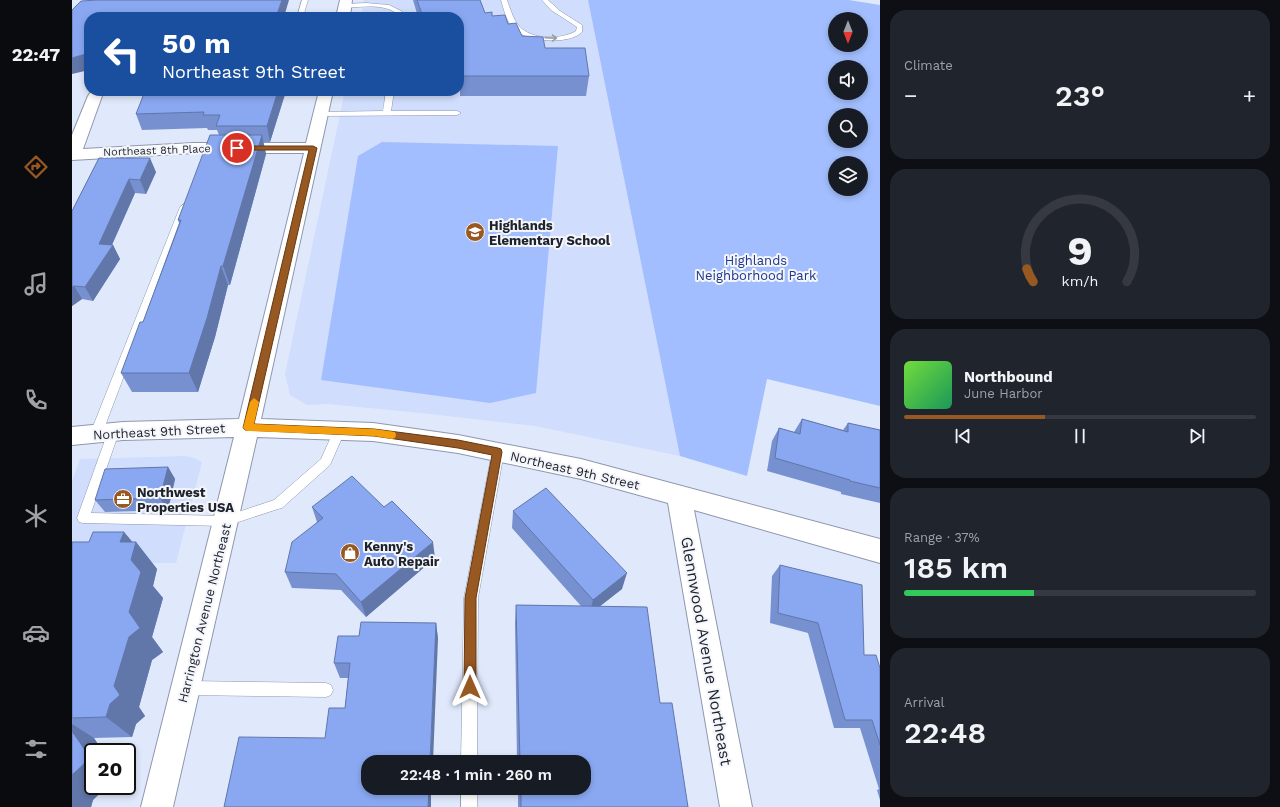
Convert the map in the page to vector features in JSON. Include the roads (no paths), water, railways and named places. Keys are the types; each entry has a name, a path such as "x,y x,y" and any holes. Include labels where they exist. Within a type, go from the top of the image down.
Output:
{"street":[{"path":"72,154 95,96"},
{"name":"Harrington Avenue Northeast","path":"157,807 248,428 325,96"},
{"name":"Northeast 8th Place","path":"72,154 206,152 313,148"},
{"name":"Northeast 9th Street","path":"72,436 104,433 248,428 374,432 458,444 581,469 880,551"},
{"name":"Glennwood Avenue Northeast","path":"679,496 736,807"}],"lane":[{"path":"301,12 305,0"},
{"path":"504,0 515,26 522,32 537,37 552,38 568,38 579,32 580,26 572,19 551,10 545,0"},
{"path":"345,8 381,6 390,7 400,12"},
{"path":"387,113 389,96"},
{"path":"321,114 457,113"},
{"path":"187,199 104,433 83,518 226,521 278,504 326,462 339,431"},
{"path":"469,755 470,598 498,452"},
{"path":"186,688 326,690"},
{"path":"469,795 469,807"}],"place":[{"name":"Highlands Elementary School","path":"475,232"},
{"name":"Northwest Properties USA","path":"123,499"},
{"name":"Kenny's Auto Repair","path":"350,553"}],"park label":[{"name":"Highlands Neighborhood Park","path":"756,268"}]}
